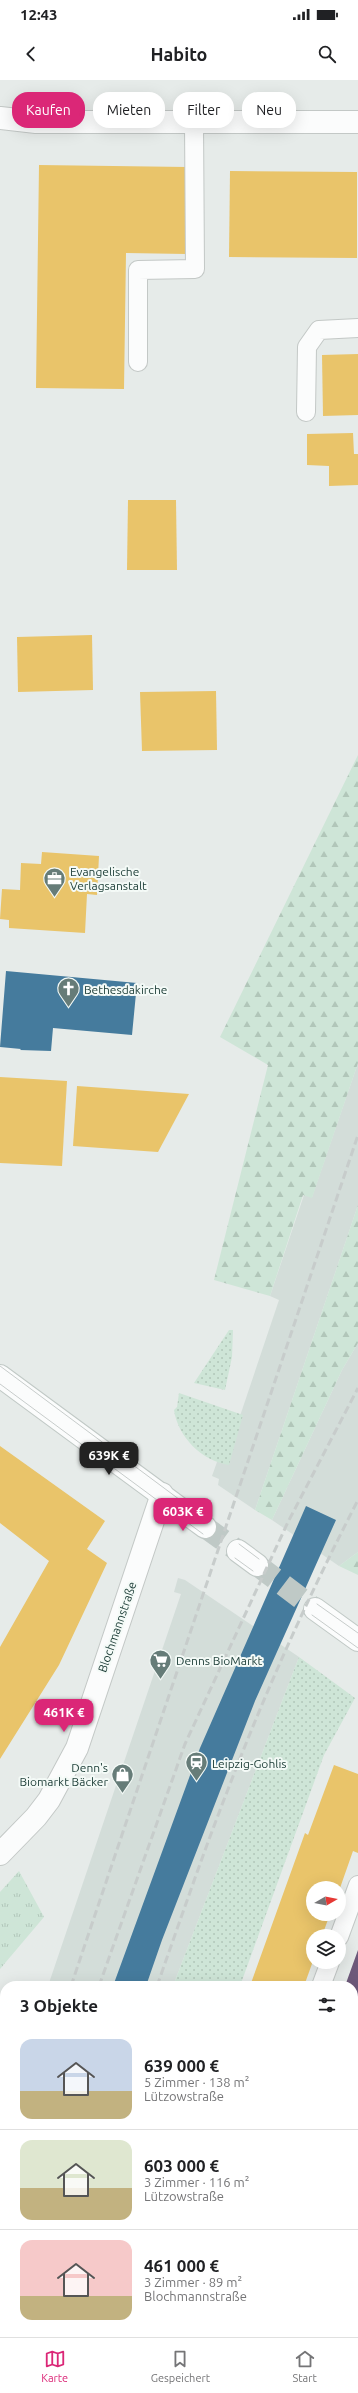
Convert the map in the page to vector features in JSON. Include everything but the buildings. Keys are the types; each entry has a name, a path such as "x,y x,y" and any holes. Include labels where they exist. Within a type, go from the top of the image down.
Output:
{"street":[{"path":"0,118 36,122 173,122"},
{"path":"234,122 358,122"},
{"path":"0,1376 205,1527"},
{"name":"Blochmannstraße","path":"0,1854 36,1817 49,1800 77,1748 162,1494"},
{"path":"238,1551 257,1565"},
{"path":"315,1609 358,1640"}],"lane":[{"path":"138,362 138,270 195,269 194,128"},
{"path":"306,412 306,347 318,330 358,328"},
{"path":"342,1929 358,1884"},
{"path":"323,1981 327,1969"}],"shaded area":[{"path":"358,1063 358,1205 255,1510 218,1485 219,1479 212,1476 217,1462 241,1413 279,1300 270,1296 304,1195 312,1197"},
{"path":"358,1343 358,1552 339,1566 272,1520 342,1370"},
{"path":"178,1578 185,1580 299,1657 175,1981 50,1981 181,1594 174,1592"}],"green space":[{"path":"358,755 358,1063 312,1198 303,1195 270,1296 214,1280 268,1065 220,1037"},
{"path":"358,1205 358,1343 342,1370 272,1520 255,1510"},
{"path":"229,1330 233,1330 232,1357 225,1390 194,1383"},
{"path":"179,1393 243,1415 229,1465 210,1459 193,1446 186,1438 176,1420 174,1410 177,1407"},
{"path":"358,1552 358,1575 339,1566"},
{"path":"299,1657 355,1698 324,1755 242,1981 175,1981"},
{"path":"19,1871 44,1917 0,1969 0,1892"}],"tunnel":[{"path":"205,1527 238,1551"},
{"path":"257,1565 315,1609"}],"tram line":[{"path":"0,1366 207,1520"},
{"path":"0,1384 203,1534"},
{"path":"239,1544 259,1559"},
{"path":"235,1558 253,1571"},
{"path":"317,1604 358,1633"},
{"path":"312,1615 358,1648"}],"railway":[{"path":"73,1981 358,1135"},
{"path":"101,1981 185,1744 288,1522 358,1388"},
{"path":"159,1981 209,1840 272,1681 322,1572 358,1500"}],"place":[{"name":"Evangelische Verlagsanstalt","path":"54,898"},
{"name":"Bethesdakirche","path":"69,1008"},
{"name":"Denns BioMarkt","path":"161,1680"},
{"name":"Leipzig-Gohlis","path":"196,1782"},
{"name":"Denn's Biomarkt Bäcker","path":"123,1794"}]}
